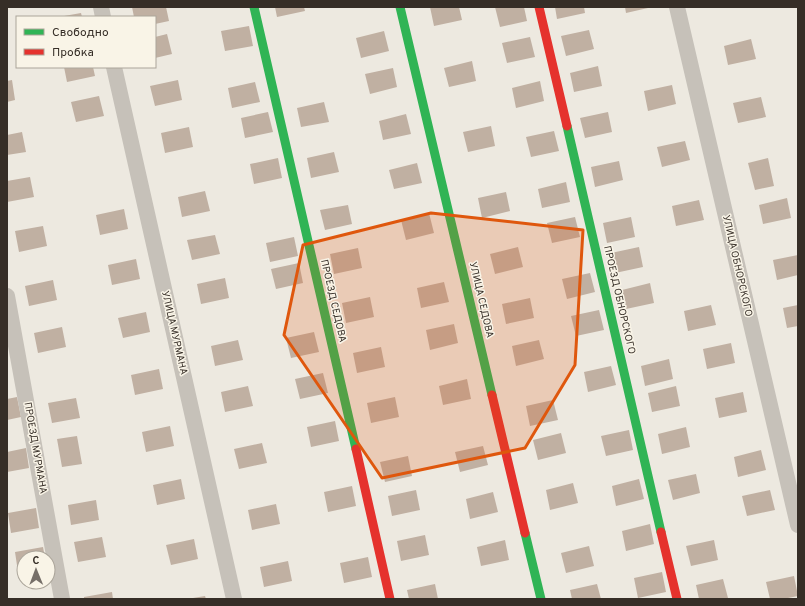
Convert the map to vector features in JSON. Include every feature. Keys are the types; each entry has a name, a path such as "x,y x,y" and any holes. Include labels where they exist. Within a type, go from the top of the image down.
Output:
{"street":[{"name":"ПРОЕЗД СЕДОВА","path":"254,7 390,599"},
{"name":"УЛИЦА СЕДОВА","path":"400,7 541,599"},
{"name":"ПРОЕЗД ОБНОРСКОГО","path":"539,7 677,599"},
{"name":"УЛИЦА ОБНОРСКОГО","path":"677,7 798,526"},
{"name":"УЛИЦА МУРМАНА","path":"114,68 234,599"},
{"name":"ПРОЕЗД МУРМАНА","path":"7,296 62,599"}],"highlighted area":[{"path":"431,213 583,230 575,365 525,448 382,478 284,335 303,245"}],"building":[{"path":"132,7 166,7 169,21 156,24 156,16 134,16"},
{"path":"275,7 304,7 305,11 277,17"},
{"path":"430,7 459,7 462,20 434,26"},
{"path":"495,7 524,7 527,21 500,27"},
{"path":"555,7 584,7 585,13 557,19"},
{"path":"625,7 648,7 648,8 626,13"},
{"path":"81,13 82,16 64,16"},
{"path":"249,26 253,46 225,51 221,31"},
{"path":"589,30 594,49 566,56 561,36"},
{"path":"384,31 389,51 361,58 356,38"},
{"path":"167,34 172,54 156,58 156,37"},
{"path":"530,37 535,57 507,63 502,43"},
{"path":"751,39 756,59 728,65 724,46"},
{"path":"472,61 476,81 449,87 444,68"},
{"path":"598,66 602,86 574,92 570,73"},
{"path":"64,68 93,68 95,76 67,82"},
{"path":"393,68 397,87 370,94 365,74"},
{"path":"12,80 15,100 7,102 7,81"},
{"path":"178,80 182,100 155,106 150,86"},
{"path":"540,81 544,101 516,108 512,88"},
{"path":"255,82 260,102 232,108 228,88"},
{"path":"672,85 676,104 648,111 644,91"},
{"path":"99,96 104,116 76,122 71,102"},
{"path":"761,97 766,117 738,123 733,103"},
{"path":"324,102 329,122 301,127 297,108"},
{"path":"268,112 273,132 245,138 241,118"},
{"path":"608,112 612,132 585,138 580,118"},
{"path":"406,114 411,134 383,140 379,121"},
{"path":"491,126 495,146 468,152 463,132"},
{"path":"189,127 193,147 165,153 161,133"},
{"path":"554,131 559,151 531,157 526,137"},
{"path":"22,132 26,152 7,155 7,135"},
{"path":"685,141 690,160 662,167 657,147"},
{"path":"334,152 339,172 311,178 307,158"},
{"path":"278,158 282,178 254,184 250,164"},
{"path":"768,158 774,186 755,190 748,163"},
{"path":"619,161 623,180 595,187 591,167"},
{"path":"417,163 422,183 394,189 389,170"},
{"path":"30,177 34,197 7,202 7,181"},
{"path":"566,182 570,202 542,208 538,189"},
{"path":"205,191 210,211 182,217 178,197"},
{"path":"506,192 510,211 482,218 478,198"},
{"path":"787,198 791,218 763,224 759,205"},
{"path":"699,200 704,220 676,226 672,206"},
{"path":"348,205 352,224 325,230 320,210"},
{"path":"124,209 128,229 100,235 96,215"},
{"path":"429,213 434,233 406,240 401,220"},
{"path":"575,217 580,237 552,243 547,223"},
{"path":"631,217 635,237 607,243 603,223"},
{"path":"43,226 47,246 19,252 15,231"},
{"path":"215,235 220,254 192,260 187,240"},
{"path":"294,237 298,256 270,262 266,243"},
{"path":"518,247 523,267 495,274 490,254"},
{"path":"639,247 643,267 615,273 611,253"},
{"path":"358,248 362,268 334,274 330,254"},
{"path":"798,255 798,275 777,280 773,260"},
{"path":"136,259 140,279 112,285 108,265"},
{"path":"299,263 303,283 276,289 271,269"},
{"path":"590,273 595,292 567,299 562,279"},
{"path":"225,278 229,298 201,304 197,284"},
{"path":"53,280 57,300 29,306 25,286"},
{"path":"444,282 449,302 421,308 417,288"},
{"path":"650,283 654,303 626,309 622,290"},
{"path":"370,297 374,317 346,323 342,303"},
{"path":"530,298 534,318 506,324 502,304"},
{"path":"711,305 716,325 688,331 684,311"},
{"path":"798,305 798,326 787,328 783,308"},
{"path":"599,310 604,330 576,336 571,316"},
{"path":"146,312 150,332 123,338 118,318"},
{"path":"454,324 458,343 430,350 426,330"},
{"path":"62,327 66,347 38,353 34,333"},
{"path":"314,332 319,352 291,358 286,338"},
{"path":"238,340 243,360 215,366 211,346"},
{"path":"539,340 544,359 516,366 512,346"},
{"path":"731,343 735,363 707,369 703,349"},
{"path":"381,347 385,367 357,373 353,353"},
{"path":"669,359 673,379 645,386 641,366"},
{"path":"611,366 616,385 588,392 584,372"},
{"path":"159,369 163,389 135,395 131,375"},
{"path":"323,373 328,393 300,399 295,379"},
{"path":"467,379 471,399 443,405 439,386"},
{"path":"248,386 253,406 225,412 221,392"},
{"path":"676,386 680,406 652,412 648,393"},
{"path":"743,392 747,412 719,418 715,398"},
{"path":"17,397 21,417 7,420 7,399"},
{"path":"395,397 399,417 371,423 367,403"},
{"path":"76,398 80,418 52,423 48,403"},
{"path":"553,400 558,420 530,426 526,406"},
{"path":"335,421 339,441 311,447 307,427"},
{"path":"170,426 174,446 146,452 142,432"},
{"path":"686,427 690,447 662,454 658,434"},
{"path":"629,430 633,450 606,456 601,436"},
{"path":"561,433 566,453 538,460 533,440"},
{"path":"77,436 82,464 62,467 57,439"},
{"path":"262,443 267,463 239,469 234,449"},
{"path":"483,446 488,465 460,472 455,452"},
{"path":"26,448 29,468 7,472 7,452"},
{"path":"761,450 766,470 738,477 734,457"},
{"path":"408,456 412,476 385,482 380,462"},
{"path":"696,474 700,493 673,500 668,480"},
{"path":"181,479 185,499 157,505 153,485"},
{"path":"639,479 644,499 616,506 612,486"},
{"path":"573,483 578,503 550,510 546,490"},
{"path":"352,486 356,506 328,512 324,492"},
{"path":"416,490 420,510 392,516 388,496"},
{"path":"770,490 775,510 747,516 742,496"},
{"path":"493,492 498,512 470,519 466,499"},
{"path":"96,500 99,520 71,525 68,505"},
{"path":"276,504 280,524 252,530 248,510"},
{"path":"36,508 39,528 11,533 8,513"},
{"path":"650,524 654,544 626,551 622,531"},
{"path":"425,535 429,555 401,561 397,541"},
{"path":"102,537 106,557 78,562 74,542"},
{"path":"194,539 198,559 171,565 166,545"},
{"path":"505,540 509,560 481,566 477,547"},
{"path":"714,540 718,560 691,566 686,546"},
{"path":"589,546 594,566 566,573 561,553"},
{"path":"43,547 44,550 26,550"},
{"path":"368,557 372,577 344,583 340,563"},
{"path":"288,561 292,581 264,587 260,567"},
{"path":"662,572 666,592 638,598 634,578"},
{"path":"794,576 798,596 783,599 770,599 766,582"},
{"path":"723,579 728,598 699,599 696,585"},
{"path":"435,584 438,599 409,599 407,590"},
{"path":"597,584 601,599 572,599 570,590"},
{"path":"112,592 113,599 84,599 84,597"},
{"path":"205,596 206,599 193,599 193,598"}],"traffic: fast":[{"path":"254,7 356,449"},
{"path":"400,7 492,395"},
{"path":"567,126 661,532"},
{"path":"525,533 541,599"}],"traffic: jam":[{"path":"539,7 567,126"},
{"path":"492,395 525,533"},
{"path":"356,449 390,599"},
{"path":"661,532 677,599"}]}
